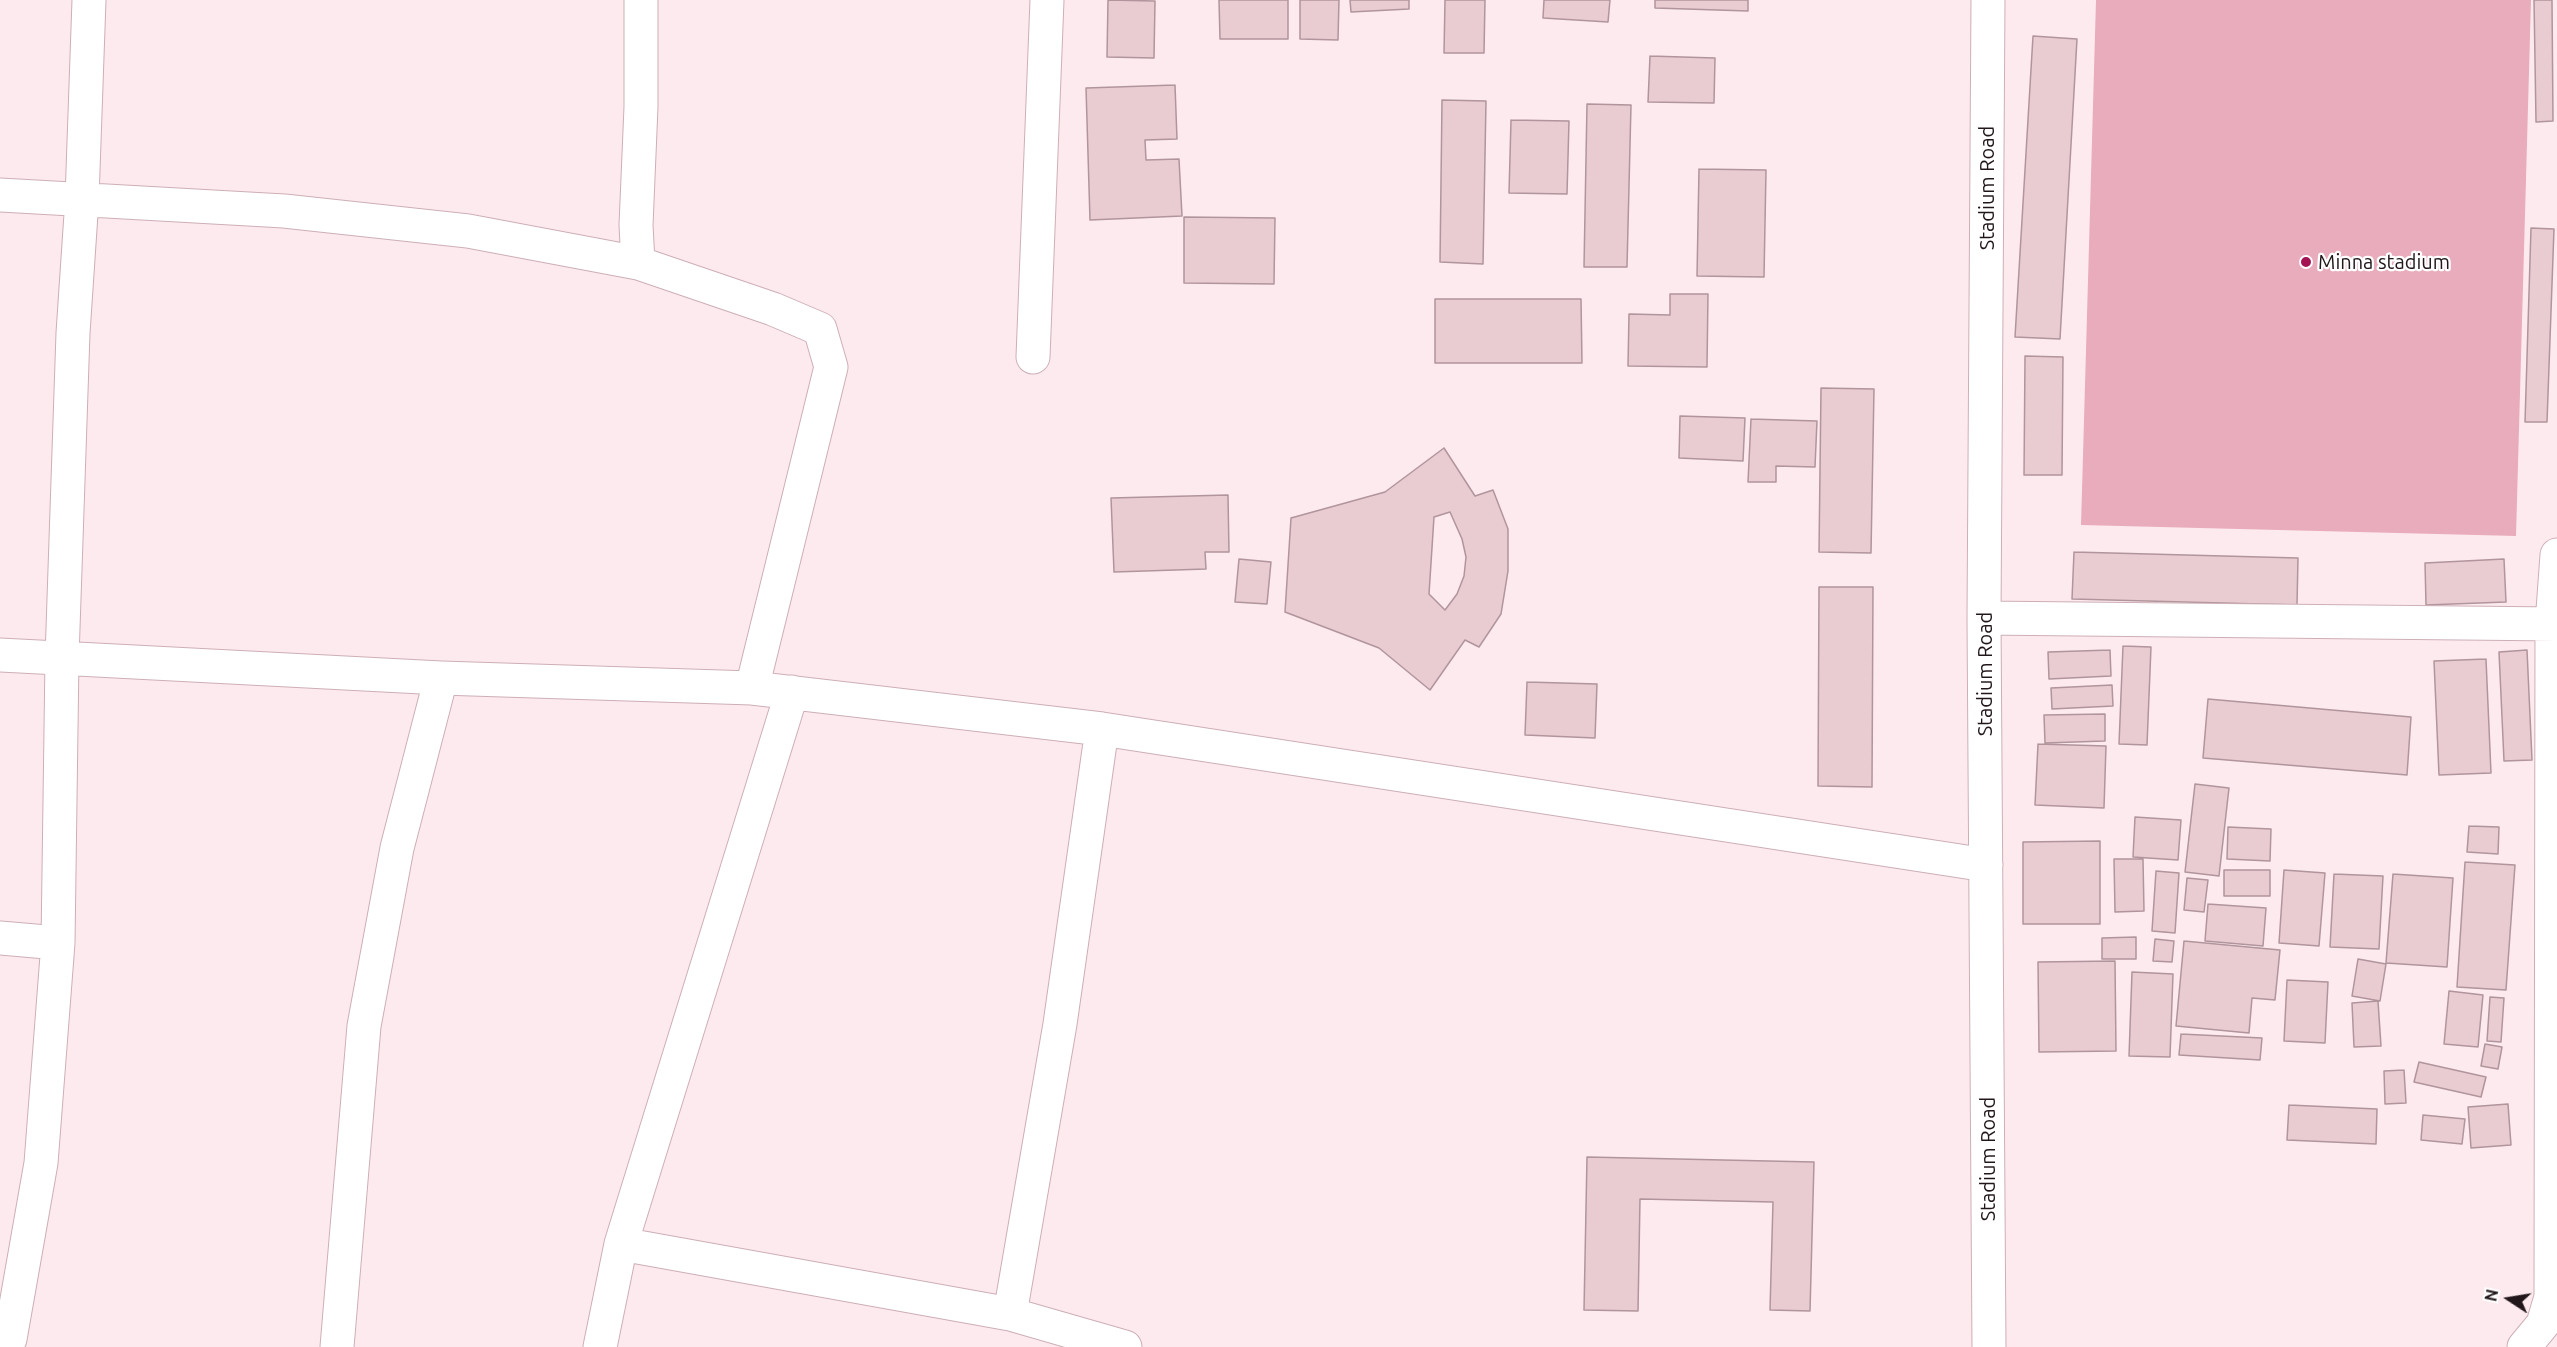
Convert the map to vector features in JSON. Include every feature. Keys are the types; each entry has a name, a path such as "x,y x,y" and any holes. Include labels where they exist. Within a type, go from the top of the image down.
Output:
{"street":[{"path":"10,1339 41,1163 58,943 62,658 73,333 82,199 89,0"},
{"path":"638,263 636,225 642,107 641,0"},
{"path":"1033,357 1047,0"},
{"name":"Stadium Road","path":"1988,0 1984,618 1989,1347"},
{"path":"0,195 284,211 468,231 638,263 773,309 820,329 831,367 752,688"},
{"path":"2524,1347 2543,1324 2551,1297 2554,624 2557,555"},
{"path":"1984,618 2554,624"},
{"path":"0,655 441,678 752,688 792,692 1102,729 1986,865"},
{"path":"337,1347 364,1026 397,848 441,678"},
{"path":"600,1347 621,1244 792,692"},
{"path":"1010,1314 1060,1024 1102,729"},
{"path":"0,938 58,943"},
{"path":"621,1244 1010,1314 1125,1347"}],"shaded area":[{"name":"Minna stadium","path":"2096,0 2531,0 2516,536 2081,525"}],"building":[{"path":"1108,0 1155,1 1154,58 1107,57"},
{"path":"1219,0 1288,0 1288,39 1220,39"},
{"path":"1300,0 1339,0 1338,40 1300,39"},
{"path":"1350,0 1409,0 1409,9 1351,12"},
{"path":"1445,0 1485,0 1484,53 1444,53"},
{"path":"1544,0 1610,0 1608,22 1543,18"},
{"path":"1655,0 1748,0 1748,11 1655,8"},
{"path":"2534,0 2552,0 2553,121 2536,122"},
{"path":"2033,36 2077,39 2060,339 2015,337"},
{"path":"1650,56 1715,58 1714,103 1648,102"},
{"path":"1175,85 1177,139 1145,140 1146,160 1179,159 1182,216 1090,220 1086,88"},
{"path":"1442,100 1486,101 1483,264 1440,262"},
{"path":"1587,104 1631,105 1627,267 1584,267"},
{"path":"1511,120 1569,121 1567,194 1509,193"},
{"path":"1699,169 1766,170 1764,277 1697,276"},
{"path":"1184,217 1275,218 1274,284 1184,283"},
{"path":"2531,228 2554,229 2547,422 2525,422"},
{"path":"1670,294 1708,294 1707,367 1628,366 1629,314 1670,315"},
{"path":"1435,299 1581,299 1582,363 1435,363"},
{"path":"2025,356 2063,357 2062,475 2024,475"},
{"path":"1821,388 1874,389 1871,553 1819,552"},
{"path":"1680,416 1745,418 1743,461 1679,458"},
{"path":"1751,419 1817,421 1815,467 1776,466 1776,482 1748,482"},
{"path":"1444,448 1475,496 1493,490 1508,529 1508,571 1501,614 1479,647 1465,640 1430,690 1379,648 1285,612 1291,518 1385,492","holes":["1450,512 1462,539 1466,557 1464,576 1457,594 1445,610 1429,594 1434,517"]},
{"path":"1228,495 1229,552 1205,552 1206,569 1114,572 1111,498"},
{"path":"2074,552 2298,558 2297,605 2072,599"},
{"path":"1239,559 1271,562 1267,604 1235,602"},
{"path":"2504,559 2506,602 2426,605 2425,563"},
{"path":"1819,587 1873,587 1872,787 1818,786"},
{"path":"2123,646 2151,647 2147,745 2119,744"},
{"path":"2110,650 2111,676 2049,679 2048,652"},
{"path":"2527,650 2532,760 2504,761 2499,652"},
{"path":"2486,659 2491,773 2439,775 2434,661"},
{"path":"1527,682 1597,684 1595,738 1525,735"},
{"path":"2112,685 2113,706 2052,709 2051,688"},
{"path":"2208,699 2411,717 2407,775 2203,758"},
{"path":"2105,714 2105,741 2045,743 2044,715"},
{"path":"2038,744 2106,746 2104,808 2035,805"},
{"path":"2195,784 2229,788 2219,876 2185,872"},
{"path":"2135,817 2181,820 2178,860 2133,857"},
{"path":"2469,826 2499,827 2498,854 2467,852"},
{"path":"2228,827 2271,829 2270,861 2227,859"},
{"path":"2100,841 2100,924 2023,924 2023,842"},
{"path":"2114,859 2143,859 2144,911 2115,912"},
{"path":"2465,862 2515,865 2506,990 2457,987"},
{"path":"2224,870 2270,870 2270,896 2224,896"},
{"path":"2284,870 2325,873 2319,946 2279,943"},
{"path":"2156,871 2179,873 2175,933 2152,931"},
{"path":"2334,874 2383,876 2379,949 2330,947"},
{"path":"2393,874 2453,878 2447,967 2386,963"},
{"path":"2187,878 2208,880 2204,912 2184,910"},
{"path":"2208,904 2266,908 2263,946 2205,941"},
{"path":"2136,937 2136,959 2102,959 2102,938"},
{"path":"2155,939 2174,941 2172,962 2153,961"},
{"path":"2184,941 2280,950 2275,1000 2252,998 2249,1033 2176,1026"},
{"path":"2358,959 2386,964 2380,1001 2352,996"},
{"path":"2115,961 2116,1051 2039,1052 2038,962"},
{"path":"2132,972 2173,974 2170,1057 2129,1056"},
{"path":"2287,980 2328,982 2325,1043 2284,1041"},
{"path":"2449,991 2483,995 2478,1047 2444,1044"},
{"path":"2490,997 2504,998 2501,1042 2487,1041"},
{"path":"2378,1001 2381,1046 2354,1047 2352,1003"},
{"path":"2181,1034 2262,1038 2260,1060 2179,1055"},
{"path":"2485,1044 2502,1047 2498,1069 2481,1066"},
{"path":"2419,1062 2486,1077 2481,1097 2414,1082"},
{"path":"2404,1070 2406,1103 2385,1104 2384,1071"},
{"path":"2508,1104 2511,1145 2471,1148 2468,1107"},
{"path":"2289,1105 2377,1109 2376,1144 2287,1140"},
{"path":"2423,1115 2465,1119 2462,1144 2421,1140"},
{"path":"1587,1157 1814,1162 1810,1311 1770,1310 1773,1202 1640,1199 1638,1311 1584,1310"}],"place":[{"name":"Minna stadium","path":"2306,262"}]}
